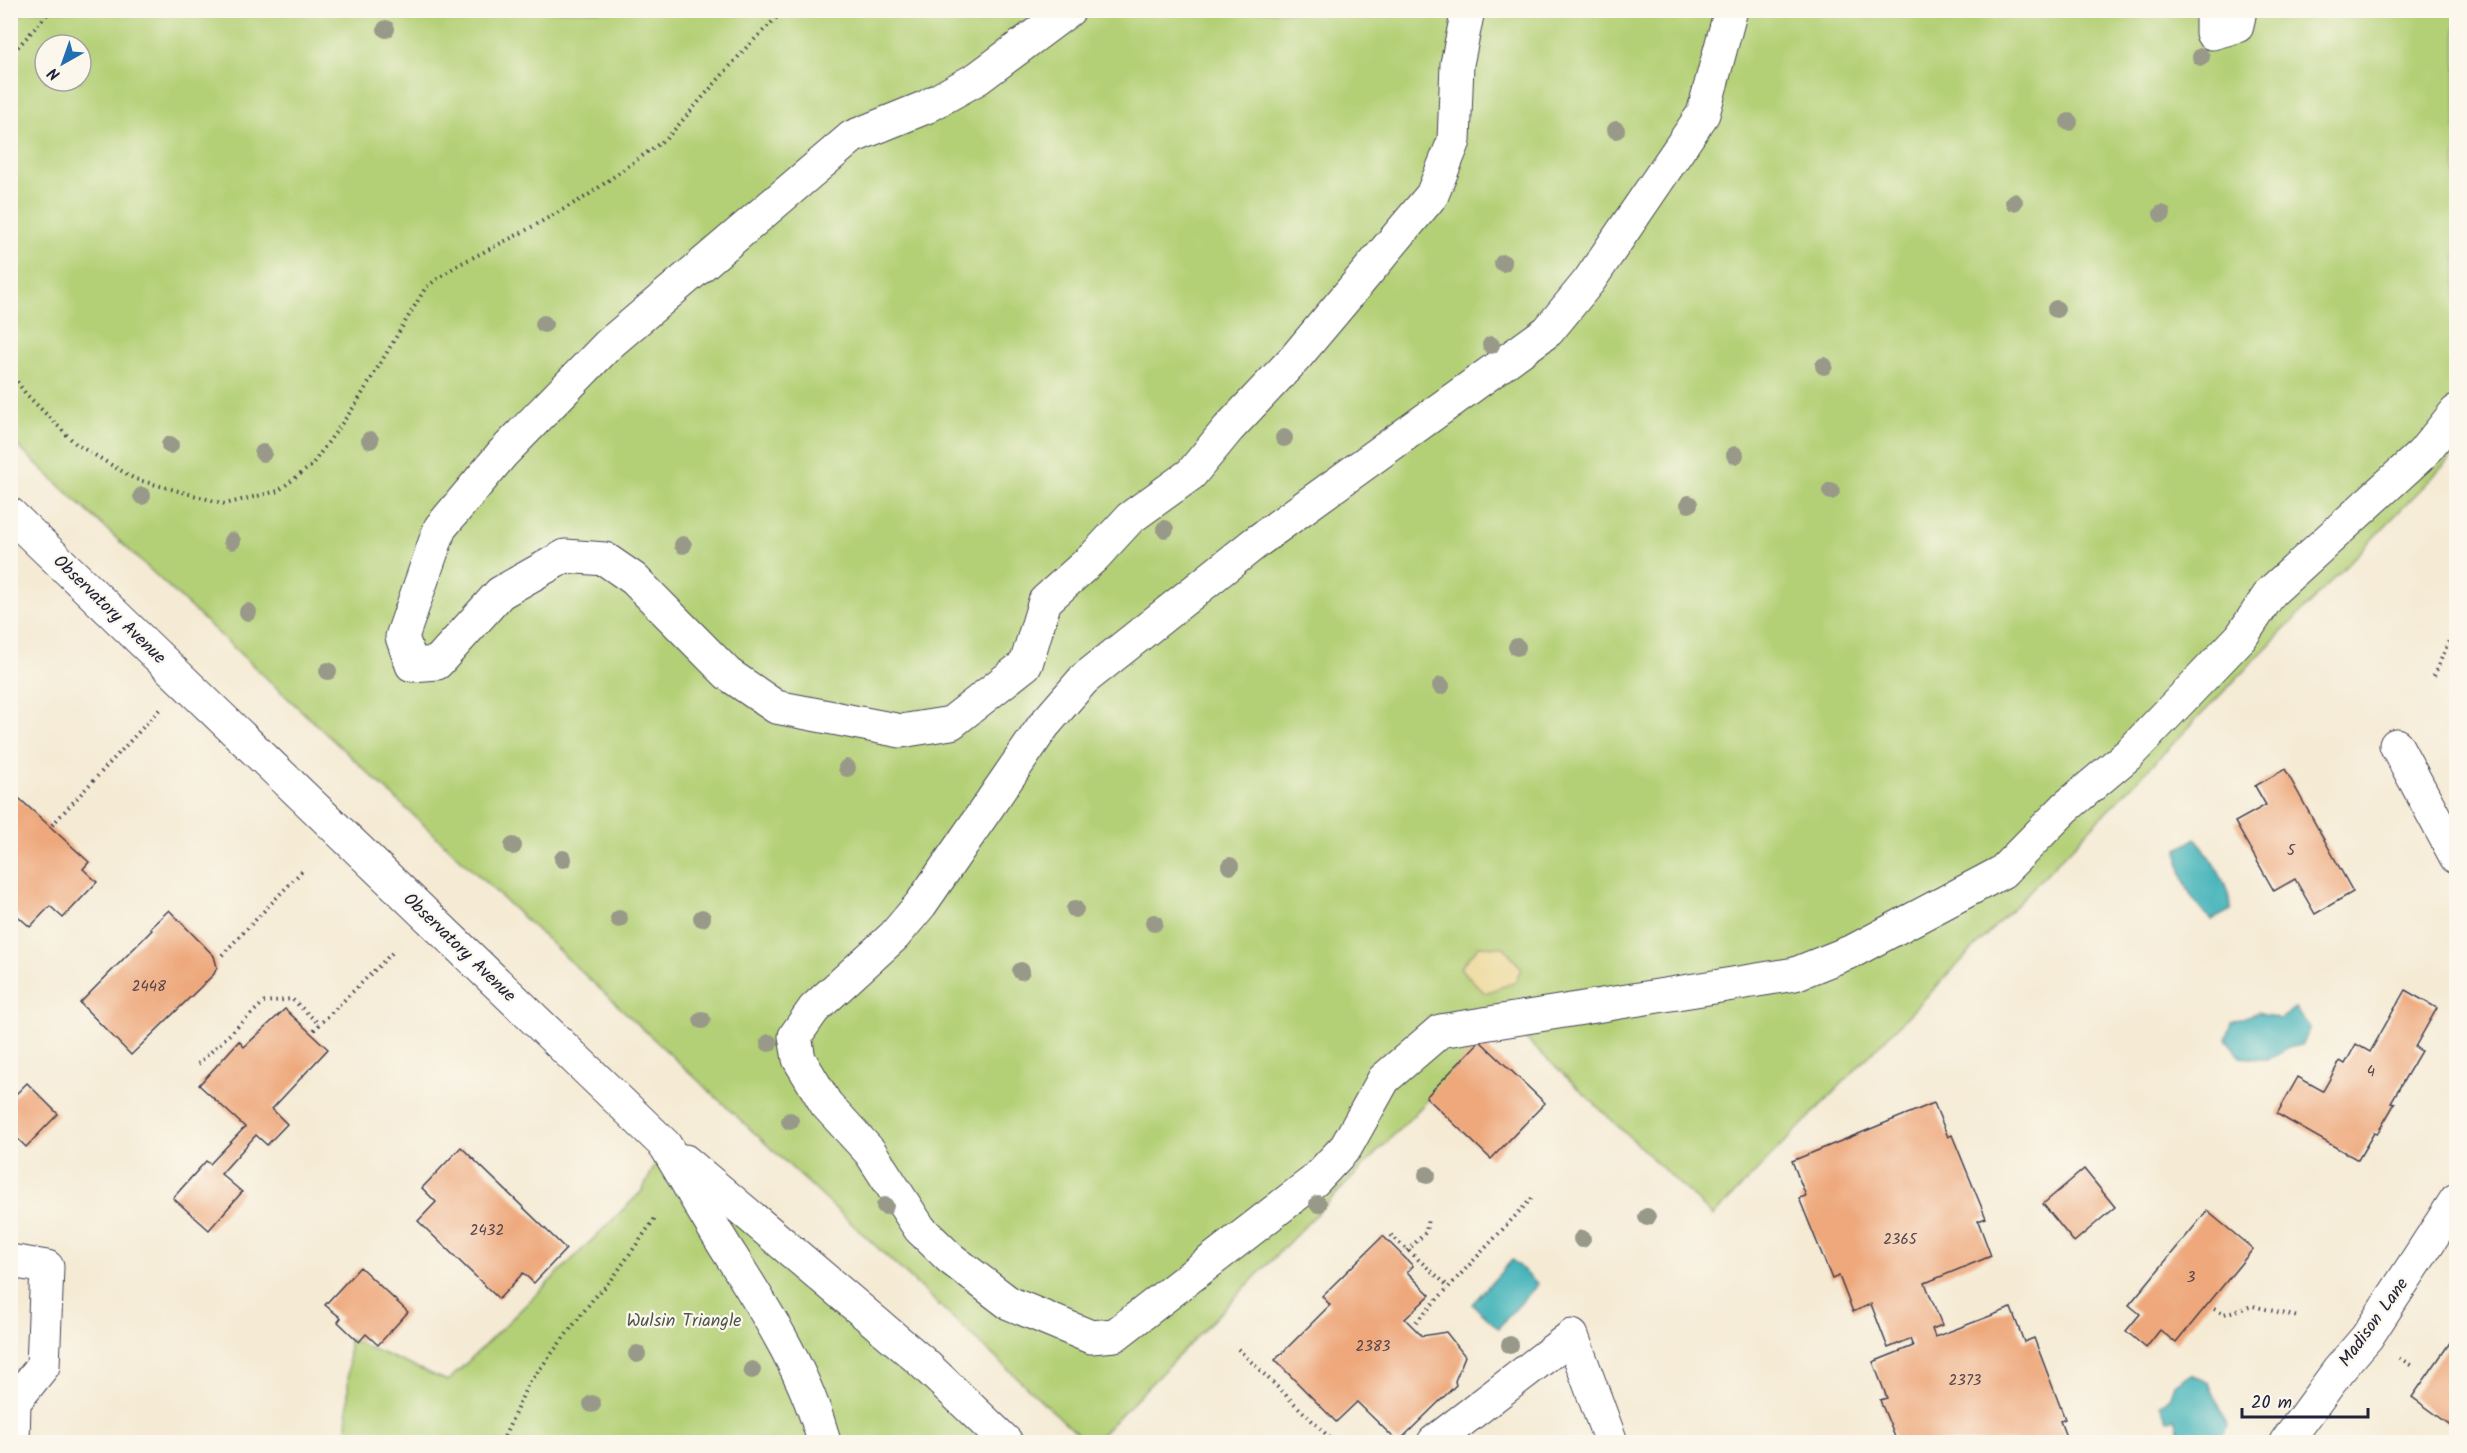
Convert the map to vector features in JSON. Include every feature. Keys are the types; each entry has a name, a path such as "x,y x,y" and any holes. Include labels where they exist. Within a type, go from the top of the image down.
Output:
{"street":[{"path":"1069,10 978,78 926,107 852,136 609,344 502,454 440,528 402,637 412,665 437,663 500,593 565,556 605,559 634,579 728,674 776,707 901,731 951,723 1026,664 1045,601 1094,557 1130,518 1191,474 1228,429 1296,357 1432,195 1454,141 1457,64 1468,10"},
{"path":"1731,10 1703,114 1589,281 1548,331 1255,543 1084,679 1044,726 921,904 894,936 814,1010 795,1036 799,1059 826,1104 870,1152 920,1229 950,1258 1009,1303 1091,1337 1115,1335 1314,1181 1346,1147 1384,1079 1440,1031 1795,974 1855,950 2002,872 2066,807 2129,754 2241,637 2271,592 2422,454 2457,412"},
{"path":"2212,10 2212,33 2237,26 2240,10"},
{"name":"Observatory Avenue","path":"10,514 665,1145 732,1258 765,1308 802,1381 824,1443"},
{"path":"2396,745 2457,856"},
{"path":"665,1145 920,1360 1006,1443"},
{"name":"Madison Lane","path":"2286,1443 2338,1371 2367,1337 2457,1200"},
{"path":"10,1261 47,1267 43,1366 14,1402 13,1443"},
{"path":"1434,1443 1572,1336 1611,1443"}],"path":[{"path":"10,56 51,10"},
{"path":"10,372 26,394 76,444 135,479 225,504 278,491 311,466 356,404 426,287 456,266 587,196 667,138 784,10"},
{"path":"2434,676 2457,624"},
{"path":"52,825 185,682"},
{"path":"222,956 304,869"},
{"path":"314,1030 394,951"},
{"path":"198,1064 264,1002 292,999 319,1024"},
{"path":"1416,1322 1533,1197"},
{"path":"502,1443 527,1386 594,1298 610,1282 656,1217"},
{"path":"1407,1251 1426,1232 1428,1218"},
{"path":"1391,1235 1449,1287"},
{"path":"2214,1309 2224,1314 2253,1306 2298,1317"},
{"path":"1238,1349 1329,1437"}],"green space":[{"path":"25,11 2456,11 2456,453 1713,1216 1506,1020 1094,1442 1086,1442 11,440 10,25"},
{"name":"Wulsin Triangle","path":"665,1145 1006,1442 347,1442 349,1339 448,1381 642,1191"}],"sand":[{"path":"1479,946 1504,947 1521,968 1516,982 1485,993 1460,968"}],"water":[{"path":"2196,838 2223,881 2230,900 2231,910 2212,920 2204,913 2187,888 2179,860 2178,849"},
{"path":"2295,1009 2310,1027 2301,1045 2284,1049 2268,1060 2241,1057 2226,1039 2232,1022 2258,1012 2280,1019"},
{"path":"1512,1260 1538,1284 1498,1328 1472,1304"},
{"path":"2191,1374 2209,1383 2228,1426 2220,1442 2183,1442 2175,1419 2167,1420 2160,1405 2169,1398 2174,1384"}],"building":[{"path":"2285,769 2353,892 2315,914 2295,879 2274,891 2235,822 2266,805 2255,786"},
{"path":"10,790 89,862 83,869 97,882 63,918 50,906 30,927 10,909"},
{"path":"169,910 214,956 217,967 214,974 131,1055 80,1003"},
{"path":"2405,990 2437,1008 2415,1047 2421,1051 2391,1102 2395,1103 2358,1160 2277,1114 2298,1077 2323,1091 2340,1061 2345,1064 2356,1044 2370,1052"},
{"path":"285,1009 328,1049 272,1109 287,1124 267,1145 256,1135 221,1174 242,1192 209,1230 173,1198 206,1161 210,1164 245,1127 199,1085 239,1041 244,1047"},
{"path":"1480,1041 1545,1103 1491,1159 1426,1097"},
{"path":"27,1083 58,1114 26,1147 10,1131 10,1100"},
{"path":"1934,1103 1948,1137 1952,1135 1986,1218 1978,1221 1991,1256 1925,1283 1942,1325 1932,1329 1935,1337 2011,1308 2024,1342 2034,1338 2065,1419 2060,1421 2068,1442 1897,1442 1880,1400 1887,1398 1873,1362 1913,1346 1910,1339 1888,1348 1871,1304 1853,1312 1839,1276 1832,1279 1799,1198 1806,1196 1792,1161"},
{"path":"461,1147 566,1249 534,1283 523,1273 499,1299 418,1221 436,1202 422,1188"},
{"path":"2084,1169 2115,1207 2074,1242 2043,1204"},
{"path":"2207,1211 2253,1249 2176,1343 2160,1330 2146,1348 2126,1331 2140,1314 2129,1305"},
{"path":"1383,1236 1413,1266 1407,1272 1430,1295 1405,1319 1422,1336 1446,1332 1465,1356 1455,1381 1456,1385 1398,1442 1357,1402 1336,1422 1275,1360 1330,1305 1322,1296"},
{"path":"360,1267 408,1312 378,1345 366,1334 359,1342 338,1322 341,1318 325,1305"},
{"path":"2456,1334 2456,1429 2412,1397"}]}
